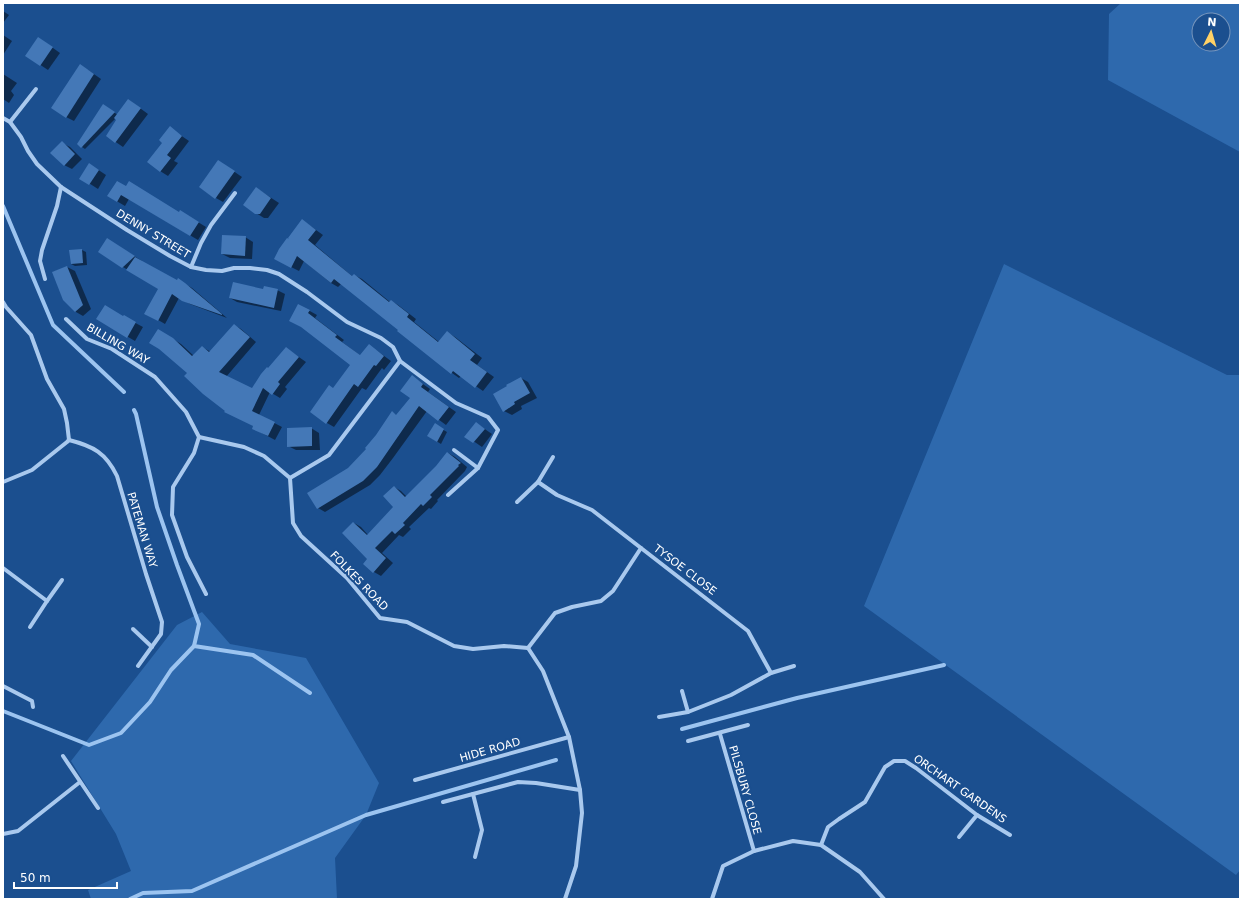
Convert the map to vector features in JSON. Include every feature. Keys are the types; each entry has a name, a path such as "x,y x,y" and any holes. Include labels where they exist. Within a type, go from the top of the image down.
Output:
{"street":[{"path":"10,122 36,89"},
{"name":"DENNY STREET","path":"3,118 10,122 37,164 61,187 126,230 191,267 222,271 234,268 250,268 267,270 279,274 307,292 347,322 381,338 393,347 400,361"},
{"path":"45,279 40,261 42,250 57,206 61,187"},
{"path":"191,267 201,243 211,225 235,193"},
{"path":"3,302 31,335 47,379 64,409 68,423 69,440 32,470 3,482"},
{"name":"BILLING WAY","path":"66,319 87,339 112,349 155,377 186,412 199,437"},
{"path":"206,594 187,557 172,515 173,487 194,453 199,437 244,447 264,456 290,478 329,455 400,361 456,402 488,417 498,430 478,468 448,495"},
{"name":"PATEMAN WAY","path":"69,440 91,447 111,464 117,476 162,622 161,634 138,666"},
{"path":"454,450 478,468"},
{"path":"517,502 538,482 553,457"},
{"name":"FOLKES ROAD","path":"290,478 293,523 301,536 347,578 380,618 407,622 454,646 473,649 504,646 528,648"},
{"path":"538,482 557,495 592,510 641,548"},
{"name":"TYSOE CLOSE","path":"528,648 555,613 572,607 601,601 613,592 641,548 692,586 748,631 771,673"},
{"path":"3,568 47,601"},
{"path":"30,627 62,580"},
{"path":"133,630 152,647"},
{"path":"528,648 543,671 569,736 580,790 582,813 576,866 565,899"},
{"path":"659,717 688,712 731,695 771,673 794,666"},
{"path":"3,686 32,701 33,708"},
{"path":"682,691 688,712"},
{"name":"PILSBURY CLOSE","path":"688,741 720,734 748,725"},
{"name":"PILSBURY CLOSE","path":"720,734 754,851"},
{"name":"HIDE ROAD","path":"415,780 569,736"},
{"path":"63,756 98,808"},
{"name":"ORCHART GARDENS","path":"821,845 828,827 865,802 885,767 894,762 904,761 916,768 977,815 1010,835"},
{"path":"3,834 18,831 80,782"},
{"path":"443,802 518,782 536,783 580,790"},
{"path":"473,794 482,830 475,857"},
{"path":"959,837 977,815"},
{"path":"712,899 723,866 754,851 793,841 821,845 860,872 884,899"}],"shaded area":[{"path":"1121,3 1240,3 1240,152 1108,80 1109,14"},
{"path":"1004,264 1227,375 1240,375 1240,870 1236,875 864,606"},
{"path":"202,612 230,644 306,658 379,783 366,815 335,858 337,899 91,899 88,890 131,871 116,834 71,761 177,625"}],"building":[{"path":"38,37 53,47 40,66 25,56"},
{"path":"80,64 94,74 66,118 51,108"},
{"path":"128,99 141,108 115,143 106,136 116,120 114,118"},
{"path":"103,104 115,112 81,148 77,144"},
{"path":"170,126 182,136 167,155 171,158 160,172 147,162 162,143 159,140"},
{"path":"62,141 75,154 64,166 50,153"},
{"path":"218,160 235,171 215,199 199,187"},
{"path":"89,163 99,170 89,185 79,179"},
{"path":"117,181 126,186 129,181 179,212 180,210 199,222 190,236 121,195 117,202 107,196"},
{"path":"256,187 271,198 260,214 255,214 243,205"},
{"path":"302,219 316,230 308,240 352,276 354,274 389,302 391,300 409,314 407,317 438,342 447,331 475,354 470,360 487,372 475,388 453,371 451,374 334,279 331,283 297,256 291,268 274,259 279,249 287,238 289,239 288,238"},
{"path":"222,235 246,236 245,256 221,254"},
{"path":"107,238 135,256 122,268 98,252"},
{"path":"82,249 83,263 71,264 69,250"},
{"path":"135,257 177,280 178,278 222,315 182,301 172,294 158,321 144,314 158,289 126,270"},
{"path":"67,266 83,305 75,312 63,300 52,272"},
{"path":"233,282 263,289 264,286 278,289 274,308 229,298"},
{"path":"298,304 310,310 308,313 337,335 335,337 360,355 369,344 384,356 376,366 374,365 358,387 354,384 326,424 310,412 329,385 333,388 350,365 301,327 289,321"},
{"path":"105,305 136,322 127,338 96,319"},
{"path":"234,324 250,337 219,372 252,388 261,374 286,347 299,357 278,382 280,384 272,395 263,388 252,411 275,422 268,436 252,429 253,426 224,412 225,411 203,394 184,376 187,373 159,349 149,343 158,329 173,338 192,356 202,346 209,352"},
{"path":"412,375 423,384 421,387 449,407 438,421 419,406 377,467 363,481 317,509 307,493 348,468 366,449 365,448 376,435 392,411 396,415 410,398 400,391"},
{"path":"521,377 530,393 514,402 515,404 503,412 493,394"},
{"path":"476,422 485,429 473,443 464,437"},
{"path":"435,423 444,429 437,442 427,436"},
{"path":"312,427 312,446 287,447 287,428"},
{"path":"447,452 461,463 430,495 432,497 423,506 421,504 403,523 405,525 395,534 392,531 375,548 386,558 373,573 363,564 367,559 342,533 353,522 367,535 393,507 383,496 394,486 405,497 436,466"}],"waterway":[{"path":"3,206 53,325 124,392"},
{"path":"134,410 157,507 199,624 194,646 253,655 310,693"},
{"path":"3,711 89,745 121,733 150,702 171,670 194,646"},
{"path":"682,729 797,698 944,665"},
{"path":"130,899 143,893 192,891 366,815 556,760"}]}
